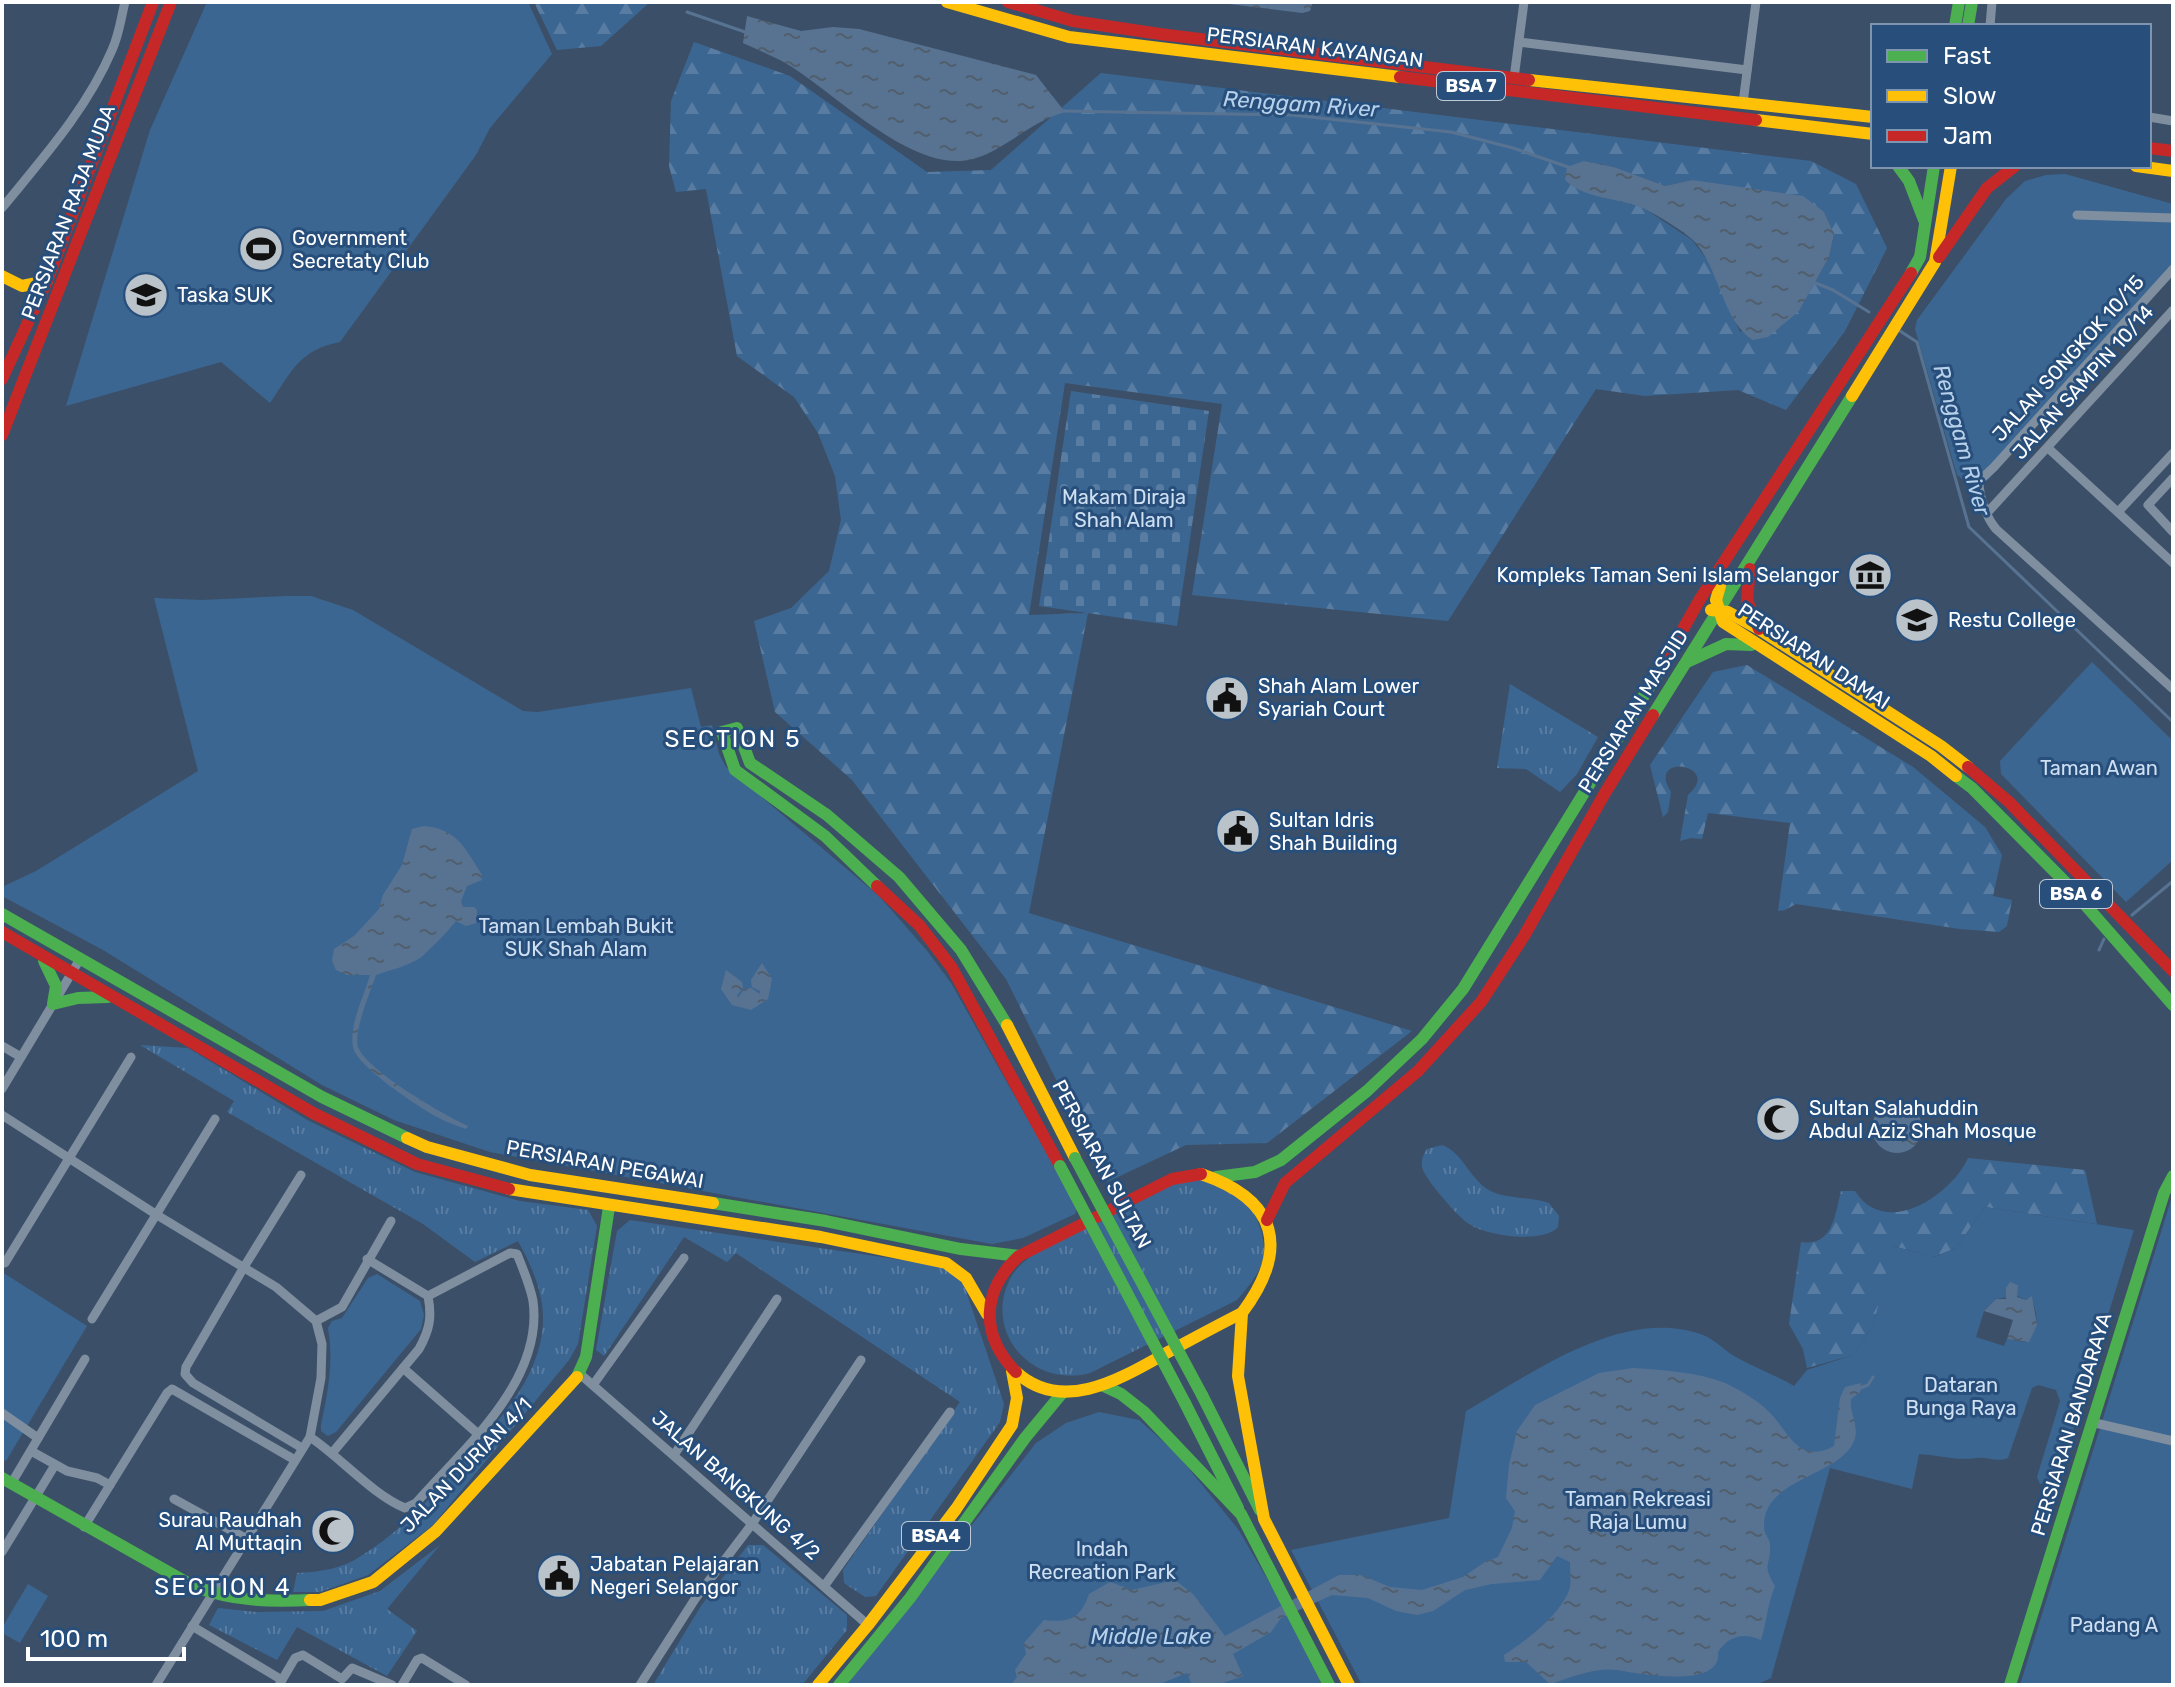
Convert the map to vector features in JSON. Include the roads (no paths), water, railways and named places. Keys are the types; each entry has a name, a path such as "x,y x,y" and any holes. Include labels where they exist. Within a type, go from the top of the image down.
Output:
{"main road":[{"name":"PERSIARAN RAJA MUDA","path":"2,379 47,281 153,2"},
{"name":"PERSIARAN RAJA MUDA","path":"2,435 171,2"},
{"name":"PERSIARAN KAYANGAN","path":"947,2 1069,37 1869,136"},
{"name":"PERSIARAN KAYANGAN","path":"1008,2 1073,21 1514,78 1870,115"},
{"path":"1955,24 1959,2"},
{"path":"1968,24 1972,2"},
{"path":"2151,148 2173,151"},
{"path":"1899,168 1909,181 1925,224"},
{"name":"PERSIARAN MASJID","path":"1019,1256 1172,1179 1201,1174 1216,1177 1255,1172 1281,1160 1367,1091 1422,1039 1479,964 1643,701 1700,599 1912,272 1920,257 1934,168"},
{"name":"PERSIARAN MASJID","path":"1267,1220 1285,1183 1418,1071 1481,1002 1524,936 1605,793 1935,262 1951,168"},
{"path":"1935,262 1987,188 2012,168"},
{"path":"2151,168 2173,171"},
{"path":"2,276 22,286 34,310"},
{"path":"22,286 47,281"},
{"path":"1643,701 1700,614 1706,610 1718,610 1714,596 1739,542"},
{"path":"1752,560 1747,600 1759,629"},
{"name":"PERSIARAN DAMAI","path":"1718,610 1759,629 1941,746 1976,773 2009,802 2173,971"},
{"name":"PERSIARAN DAMAI","path":"1718,610 1723,622 1931,756 1972,788 2067,884 2173,1005"},
{"path":"1689,662 1722,643 1741,642 1761,648"},
{"name":"PERSIARAN SULTAN","path":"1329,1685 1185,1403 952,968 920,926 825,836 735,770 722,732 737,728 750,763 827,815 899,877 961,950 997,1006 1202,1395 1349,1685"},
{"path":"1972,788 1976,773"},
{"name":"PERSIARAN PEGAWAI","path":"2,914 322,1097 427,1147 530,1175 826,1221 961,1249 1019,1256"},
{"name":"PERSIARAN PEGAWAI","path":"2,932 313,1113 417,1164 523,1193 821,1237 957,1267 987,1314 1001,1356 1012,1371"},
{"path":"40,955 50,969 56,986 53,1004 78,998 110,997"},
{"name":"PERSIARAN BANDARAYA","path":"2010,1685 2164,1193 2173,1176"},
{"path":"1012,1371 1041,1388 1063,1392 1104,1386 1242,1313 1257,1297 1268,1276 1272,1245 1267,1220 1252,1198 1216,1177"},
{"name":"JALAN DURIAN 4/1","path":"6,1481 171,1576 214,1594 258,1602 320,1600 373,1582 436,1531 580,1374 586,1357 609,1207"},
{"path":"987,1314 998,1276 1019,1256"},
{"path":"1242,1313 1238,1376 1264,1519"},
{"name":"BSA4","path":"818,1685 956,1509 1012,1425 1017,1398 1012,1371"},
{"path":"1104,1386 1121,1394 1144,1412 1241,1514"},
{"name":"BSA4","path":"839,1685 910,1598 1025,1438 1063,1392"}],"street":[{"path":"2,208 61,136 88,92 113,49 125,2"},
{"path":"1514,78 1524,2"},
{"path":"1743,103 1756,2"},
{"path":"1990,24 1992,2"},
{"path":"1519,42 1747,70"},
{"path":"2151,117 2173,121"},
{"path":"2077,215 2173,218"},
{"name":"JALAN SONGKOK 10/15","path":"1987,513 1979,481 2173,269"},
{"name":"JALAN SAMPIN 10/14","path":"1987,513 2171,317"},
{"path":"2048,448 2171,559"},
{"path":"2118,512 2173,453"},
{"path":"2173,478 2148,505 2173,532"},
{"path":"1987,513 1996,529 2173,689"},
{"path":"2,1089 80,959"},
{"path":"2,1046 21,1057"},
{"path":"5,1263 131,1057"},
{"path":"2,1115 293,1299 316,1321 322,1344 321,1378 310,1437 156,1685"},
{"path":"92,1319 215,1119"},
{"path":"301,1175 244,1267 186,1367 185,1374 193,1383 302,1448"},
{"path":"316,1321 342,1307 391,1221"},
{"path":"310,1437 405,1508 416,1503 507,1398 526,1363 533,1333 533,1301 515,1253 428,1296"},
{"path":"593,1385 684,1258"},
{"path":"333,1452 419,1349 429,1331 432,1315 428,1296 367,1259"},
{"path":"674,1455 777,1299"},
{"path":"6,1481 31,1451 85,1359"},
{"path":"640,1685 695,1599 752,1524 861,1360"},
{"path":"403,1368 477,1433"},
{"name":"JALAN BANGKUNG 4/2","path":"580,1374 868,1625"},
{"path":"84,1527 172,1389 295,1460"},
{"path":"825,1585 950,1412"},
{"path":"2,1413 38,1438"},
{"path":"2091,1422 2173,1441"},
{"path":"31,1451 55,1465 110,1485"},
{"path":"2,1552 55,1465"},
{"path":"174,1499 247,1539"},
{"path":"192,1626 280,1682 298,1655 303,1655 342,1679 352,1668 392,1685"},
{"path":"402,1685 417,1660 422,1658 466,1685"}],"water":[{"path":"1213,2 1312,4 1310,11 1302,13"},
{"path":"747,16 801,31 833,27 859,29 1036,75 1065,112 1040,122 997,149 973,159 950,161 926,155 876,128 787,64 743,43"},
{"path":"1584,161 1614,167 1665,186 1692,180 1803,196 1824,212 1834,234 1829,257 1799,311 1768,337 1753,340 1734,320 1709,265 1693,240 1646,209 1582,191 1565,180 1567,167"},
{"path":"424,826 452,836 465,848 482,875 482,880 467,886 461,901 463,907 477,910 476,923 466,926 456,921 420,958 376,975 357,1040 364,1057 390,1080 468,1126 466,1129 437,1117 403,1095 376,1075 357,1055 353,1047 353,1029 370,975 347,975 336,970 332,961 334,949 354,936 379,909 383,895 402,865 412,829"},
{"path":"762,963 772,979 768,999 751,1010 732,1005 721,989 726,970 742,982 743,988 738,998 744,989 751,988 760,994 752,987 751,980"},
{"path":"1897,1103 1915,1110 1922,1128 1915,1146 1897,1153 1879,1146 1872,1128 1879,1110"},
{"path":"2010,1282 2018,1285 2017,1297 2026,1300 2032,1296 2037,1325 2029,1342 2007,1339 2013,1320 1984,1311 1996,1299 2006,1299 2006,1288"},
{"name":"Middle Lake","path":"1633,1368 1691,1374 1725,1383 1763,1406 1795,1443 1811,1452 1834,1446 1840,1398 1845,1387 1861,1383 1860,1392 1851,1399 1854,1441 1833,1463 1787,1488 1775,1498 1767,1511 1764,1528 1770,1545 1768,1569 1775,1586 1761,1640 1749,1636 1732,1639 1718,1652 1716,1663 1708,1670 1696,1675 1664,1676 1601,1670 1550,1684 1526,1662 1505,1662 1504,1655 1543,1626 1566,1597 1570,1587 1570,1562 1557,1556 1540,1580 1465,1590 1433,1611 1417,1615 1396,1611 1368,1598 1332,1595 1281,1618 1271,1632 1233,1654 1243,1676 1217,1685 1192,1685 1187,1673 1157,1685 1011,1685 1017,1677 1015,1670 1026,1654 1024,1643 1044,1620 1072,1618 1082,1609 1089,1594 1110,1582 1132,1590 1175,1580 1193,1594 1225,1636 1339,1575 1361,1575 1390,1587 1422,1590 1463,1577 1498,1557 1512,1528 1515,1511 1506,1498 1509,1465 1517,1431 1535,1405 1599,1373"}],"waterway":[{"name":"Renggam River","path":"687,12 748,33"},
{"name":"Renggam River","path":"1062,111 1292,115 1451,132 1513,148 1568,167"},
{"name":"Renggam River","path":"1813,282 1869,312"},
{"name":"Renggam River","path":"1900,331 1917,342 1969,527 2173,722"},
{"name":"Renggam River","path":"2132,915 2173,881"},
{"name":"Renggam River","path":"2099,950 2104,939"},
{"name":"Renggam River","path":"1858,1389 1868,1385 1873,1377"}],"place":[{"name":"Government Secretaty Club","path":"261,249"},
{"name":"Taska SUK","path":"146,295"},
{"name":"Kompleks Taman Seni Islam Selangor","path":"1870,575"},
{"name":"Restu College","path":"1917,620"},
{"name":"Shah Alam Lower Syariah Court","path":"1227,698"},
{"name":"Sultan Idris Shah Building","path":"1238,831"},
{"name":"Sultan Salahuddin Abdul Aziz Shah Mosque","path":"1778,1119"},
{"name":"Surau Raudhah Al Muttaqin","path":"333,1531"},
{"name":"Jabatan Pelajaran Negeri Selangor","path":"559,1576"}],"district":[{"name":"SECTION 5","path":"733,739"},
{"name":"SECTION 4","path":"223,1587"}],"park label":[{"name":"Makam Diraja Shah Alam","path":"1124,508"},
{"name":"Taman Awan","path":"2099,768"},
{"name":"Taman Lembah Bukit SUK Shah Alam","path":"576,938"},
{"name":"Dataran Bunga Raya","path":"1961,1396"},
{"name":"Taman Rekreasi Raja Lumu","path":"1638,1510"},
{"name":"Indah Recreation Park","path":"1102,1560"},
{"name":"Padang A","path":"2114,1625"}]}
